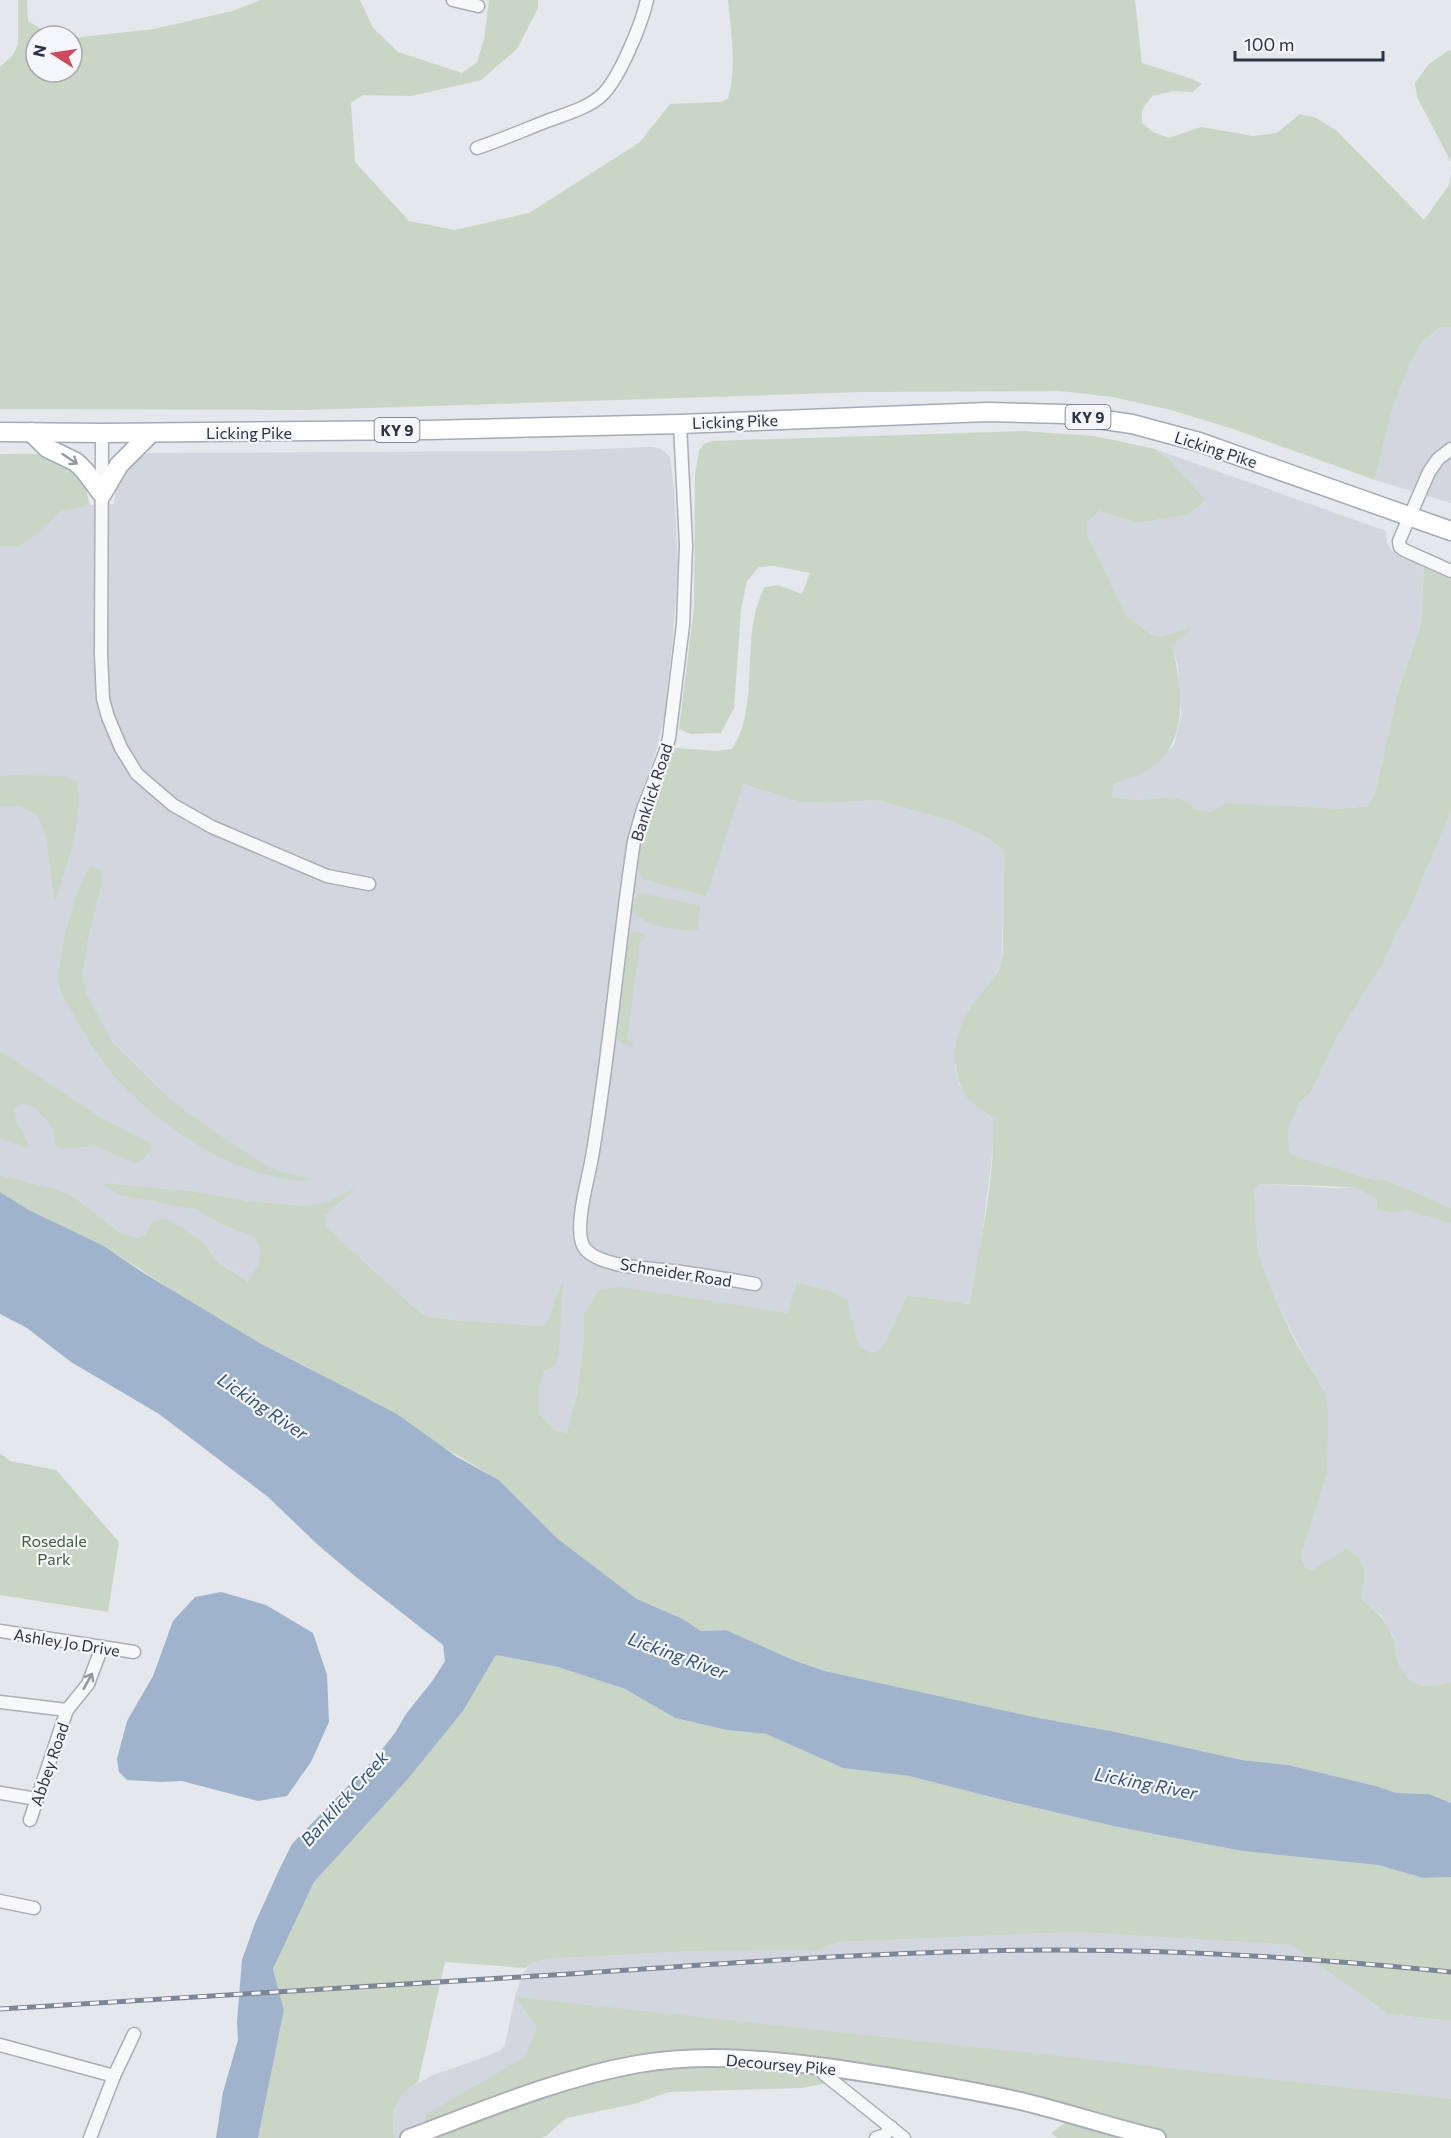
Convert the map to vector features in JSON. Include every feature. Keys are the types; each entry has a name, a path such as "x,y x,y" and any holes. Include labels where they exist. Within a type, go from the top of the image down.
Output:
{"main road":[{"name":"Licking Pike","path":"0,432 450,430 987,412 1064,414 1132,424 1190,440 1451,531"},
{"path":"31,432 47,448 76,462 102,494 119,465 152,433"},
{"name":"Decoursey Pike","path":"409,2138 558,2083 640,2064 731,2058 820,2066 1017,2100 1157,2138"}],"street":[{"path":"453,0 478,6"},
{"path":"477,148 578,109 604,93 622,64 642,18 647,0"},
{"name":"Banklick Road","path":"585,1194 597,1126 634,841 643,809 665,753 674,705 686,581 680,424"},
{"path":"102,433 101,655 103,699 121,748 137,774 173,805 212,827 327,876 369,884"},
{"path":"1451,449 1438,459 1429,472 1399,538 1400,547 1451,571"},
{"name":"Schneider Road","path":"585,1194 581,1218 583,1244 586,1250 594,1255 618,1264 755,1284"},
{"name":"Ashley Jo Drive","path":"0,1631 134,1652"},
{"name":"Abbey Road","path":"30,1820 67,1710 88,1684 102,1647"},
{"path":"0,1702 67,1710"},
{"path":"0,1793 37,1798"},
{"path":"0,1901 34,1908"},
{"path":"90,2138 114,2076 134,2034"},
{"path":"0,2045 114,2076"},
{"path":"820,2066 824,2074 904,2138"},
{"path":"876,2138 885,2135 891,2127"}],"shaded area":[{"path":"1451,327 1451,503 1375,480 1393,407 1411,361 1424,340 1440,328"},
{"path":"652,447 661,449 670,457 674,490 678,566 673,637 664,719 655,755 635,809 629,842 609,1003 573,1228 579,1247 588,1229 585,1219 606,1099 637,857 647,822 742,784 800,802 875,800 949,820 987,837 1004,851 1006,889 1002,936 1003,960 991,983 969,1010 960,1029 955,1068 959,1084 970,1101 994,1119 994,1139 980,1252 969,1304 906,1295 888,1338 880,1350 871,1353 861,1348 854,1329 827,1290 798,1282 789,1313 598,1290 584,1314 584,1337 577,1394 568,1433 554,1429 539,1413 539,1388 545,1370 563,1282 547,1324 542,1326 426,1316 325,1225 325,1216 354,1189 326,1202 303,1206 242,1200 191,1191 105,1183 121,1195 196,1210 223,1225 256,1238 261,1249 260,1264 249,1281 220,1264 203,1242 153,1221 145,1234 138,1238 121,1233 74,1197 56,1189 0,1175 0,546 19,546 34,537 60,512 90,505 114,504 116,489 123,474 135,461 148,453 544,451"},
{"path":"1155,449 1386,531 1387,543 1392,551 1400,557 1424,565 1421,625 1398,691 1377,785 1369,806 1338,809 1212,812 1195,809 1189,803 1176,797 1137,800 1112,797 1113,784 1152,767 1174,745 1181,715 1178,667 1172,646 1190,629 1159,637 1152,635 1127,617 1088,537 1087,522 1099,511 1139,523 1190,514 1206,502 1171,461"},
{"path":"1451,811 1451,1208 1386,1180 1369,1179 1290,1154 1288,1132 1299,1102 1310,1094 1338,1035 1381,967 1397,931 1408,914"},
{"path":"1260,1184 1353,1187 1377,1199 1376,1210 1397,1213 1407,1210 1451,1224 1451,1682 1435,1687 1415,1684 1402,1673 1394,1637 1381,1615 1362,1600 1363,1585 1327,1562 1314,1569 1306,1568 1301,1555 1327,1473 1324,1391 1271,1289 1258,1252 1254,1196"},
{"path":"1075,1932 1291,1945 1388,2014 1451,2021 1451,2138 1147,2136 804,2064 409,2138 395,2138 394,2112 401,2095 408,2089 433,2075 501,2050 505,2045 521,1977 530,1964 545,1959 694,1951 818,1950 840,1942"}],"green space":[{"path":"18,0 27,0 28,21 33,24 24,24 24,84 84,84 84,37 154,29 232,11 261,0 360,0 373,28 398,52 462,73 477,62 484,39 489,0 538,0 538,8 517,49 481,80 412,96 363,95 351,103 355,162 409,221 455,230 529,213 640,142 670,104 721,102 728,99 733,62 728,0 1135,0 1142,63 1202,84 1192,92 1173,91 1152,96 1142,110 1142,123 1153,132 1169,138 1201,127 1253,136 1277,133 1300,114 1316,118 1336,130 1424,220 1449,185 1451,174 1451,327 1440,328 1424,340 1411,361 1393,407 1375,480 1233,429 1171,410 1113,397 1060,391 862,392 305,410 0,409 0,67 12,56 18,45"},
{"path":"1449,50 1451,51 1451,162 1417,97 1415,83 1429,64"},
{"path":"1022,431 1094,436 1155,449 1171,461 1206,501 1190,514 1139,523 1099,511 1087,522 1088,537 1127,617 1152,635 1159,637 1192,628 1172,646 1180,695 1178,728 1173,743 1152,767 1114,784 1112,797 1137,800 1176,797 1189,803 1195,809 1212,812 1226,803 1338,809 1369,806 1377,785 1398,691 1421,625 1424,565 1451,577 1451,811 1408,914 1397,931 1381,967 1338,1035 1310,1094 1299,1102 1288,1132 1290,1154 1369,1179 1386,1180 1451,1208 1451,1224 1407,1210 1397,1213 1376,1210 1377,1199 1353,1187 1260,1184 1254,1196 1258,1252 1271,1289 1294,1339 1324,1391 1328,1412 1327,1473 1301,1556 1306,1568 1314,1569 1346,1549 1354,1554 1364,1570 1362,1600 1379,1615 1389,1629 1394,1640 1397,1658 1405,1675 1410,1680 1424,1686 1451,1682 1451,1803 1429,1794 1397,1793 1288,1765 1242,1760 825,1671 793,1660 726,1630 701,1631 683,1619 637,1599 558,1539 499,1480 306,1366 258,1342 192,1303 104,1246 29,1210 0,1192 0,1175 56,1189 74,1197 121,1233 138,1238 145,1234 153,1221 168,1219 203,1242 220,1264 248,1281 260,1261 256,1238 223,1225 196,1210 121,1195 110,1190 104,1183 191,1191 242,1200 303,1206 326,1202 356,1188 325,1216 325,1225 426,1316 542,1326 547,1323 563,1279 559,1353 555,1366 545,1370 539,1388 539,1413 554,1429 567,1433 577,1394 584,1337 584,1314 598,1290 619,1287 788,1313 797,1282 827,1290 847,1300 861,1348 871,1353 880,1350 895,1323 906,1295 969,1304 989,1188 994,1119 969,1100 958,1079 955,1055 963,1020 996,975 1003,958 1004,851 987,837 949,820 875,800 800,802 743,784 706,896 645,880 636,866 647,822 675,748 718,751 732,749 741,732 749,692 753,627 757,606 765,587 778,585 802,594 810,573 774,566 759,567 747,581 741,610 734,708 721,733 691,734 679,729 694,608 695,474 699,451 704,444 713,441"},
{"path":"0,454 45,455 65,462 83,481 90,505 60,512 34,537 19,546 0,546"},
{"path":"0,776 64,776 77,781 76,827 55,903 46,836 38,816 20,806 0,806"},
{"path":"90,866 100,870 102,882 87,943 82,975 86,993 112,1042 174,1103 235,1146 276,1171 314,1179 298,1180 266,1175 207,1150 153,1113 127,1090 101,1058 64,997 60,988 59,976 63,944 73,907"},
{"path":"638,894 700,906 698,929 695,931 662,927 639,917 632,912 633,903"},
{"path":"631,932 643,933 646,938 640,942 627,1040 634,1042 631,1046 624,1045 614,1035 628,938"},
{"path":"0,1051 101,1118 150,1143 152,1148 145,1158 134,1163 95,1146 62,1149 55,1145 52,1125 34,1107 21,1103 14,1109 17,1122 28,1142 28,1148 0,1138"},
{"name":"Rosedale Park","path":"0,1453 10,1461 56,1470 119,1542 108,1612 0,1595"},
{"path":"496,1655 558,1667 625,1689 675,1718 727,1730 766,1734 843,1768 909,1776 1113,1826 1242,1851 1378,1865 1423,1878 1451,1877 1451,2021 1388,2014 1291,1945 1075,1932 840,1942 818,1950 694,1951 545,1959 530,1964 526,1968 445,1962 418,2082 401,2095 394,2111 395,2138 258,2138 284,2010 273,1969 314,1882 408,1779 463,1711"},
{"path":"515,1997 1451,2099 1451,2138 1057,2138 1051,2133 1075,2116 879,2075 800,2088 669,2092 634,2104 566,2118 541,2138 424,2138 425,2115 525,2057 537,2027"}],"water":[{"path":"0,1192 29,1210 104,1246 142,1272 258,1342 397,1414 457,1457 499,1480 558,1539 637,1599 683,1619 701,1631 726,1630 793,1660 825,1671 1242,1760 1288,1765 1397,1793 1429,1794 1451,1803 1451,1877 1423,1878 1378,1865 1242,1851 1113,1826 909,1776 843,1768 766,1734 727,1730 675,1718 625,1689 558,1667 496,1655 463,1711 408,1779 314,1882 273,1969 284,2010 258,2138 216,2138 223,2092 238,2040 237,2022 242,1960 255,1923 280,1868 292,1844 376,1757 395,1733 406,1714 445,1661 443,1645 356,1577 317,1544 268,1497 159,1414 71,1362 27,1328 0,1314"},
{"path":"221,1592 266,1605 313,1633 327,1675 329,1722 311,1762 287,1796 258,1801 182,1781 127,1780 119,1772 117,1759 127,1721 153,1676 173,1621 195,1597"}],"railway":[{"path":"0,2009 776,1960 984,1951 1101,1950 1218,1954 1335,1961 1451,1972"}],"water label":[{"name":"Licking River","path":"263,1406"},
{"name":"Licking River","path":"678,1655"},
{"name":"Licking River","path":"1146,1783"},
{"name":"Banklick Creek","path":"344,1798"}]}
